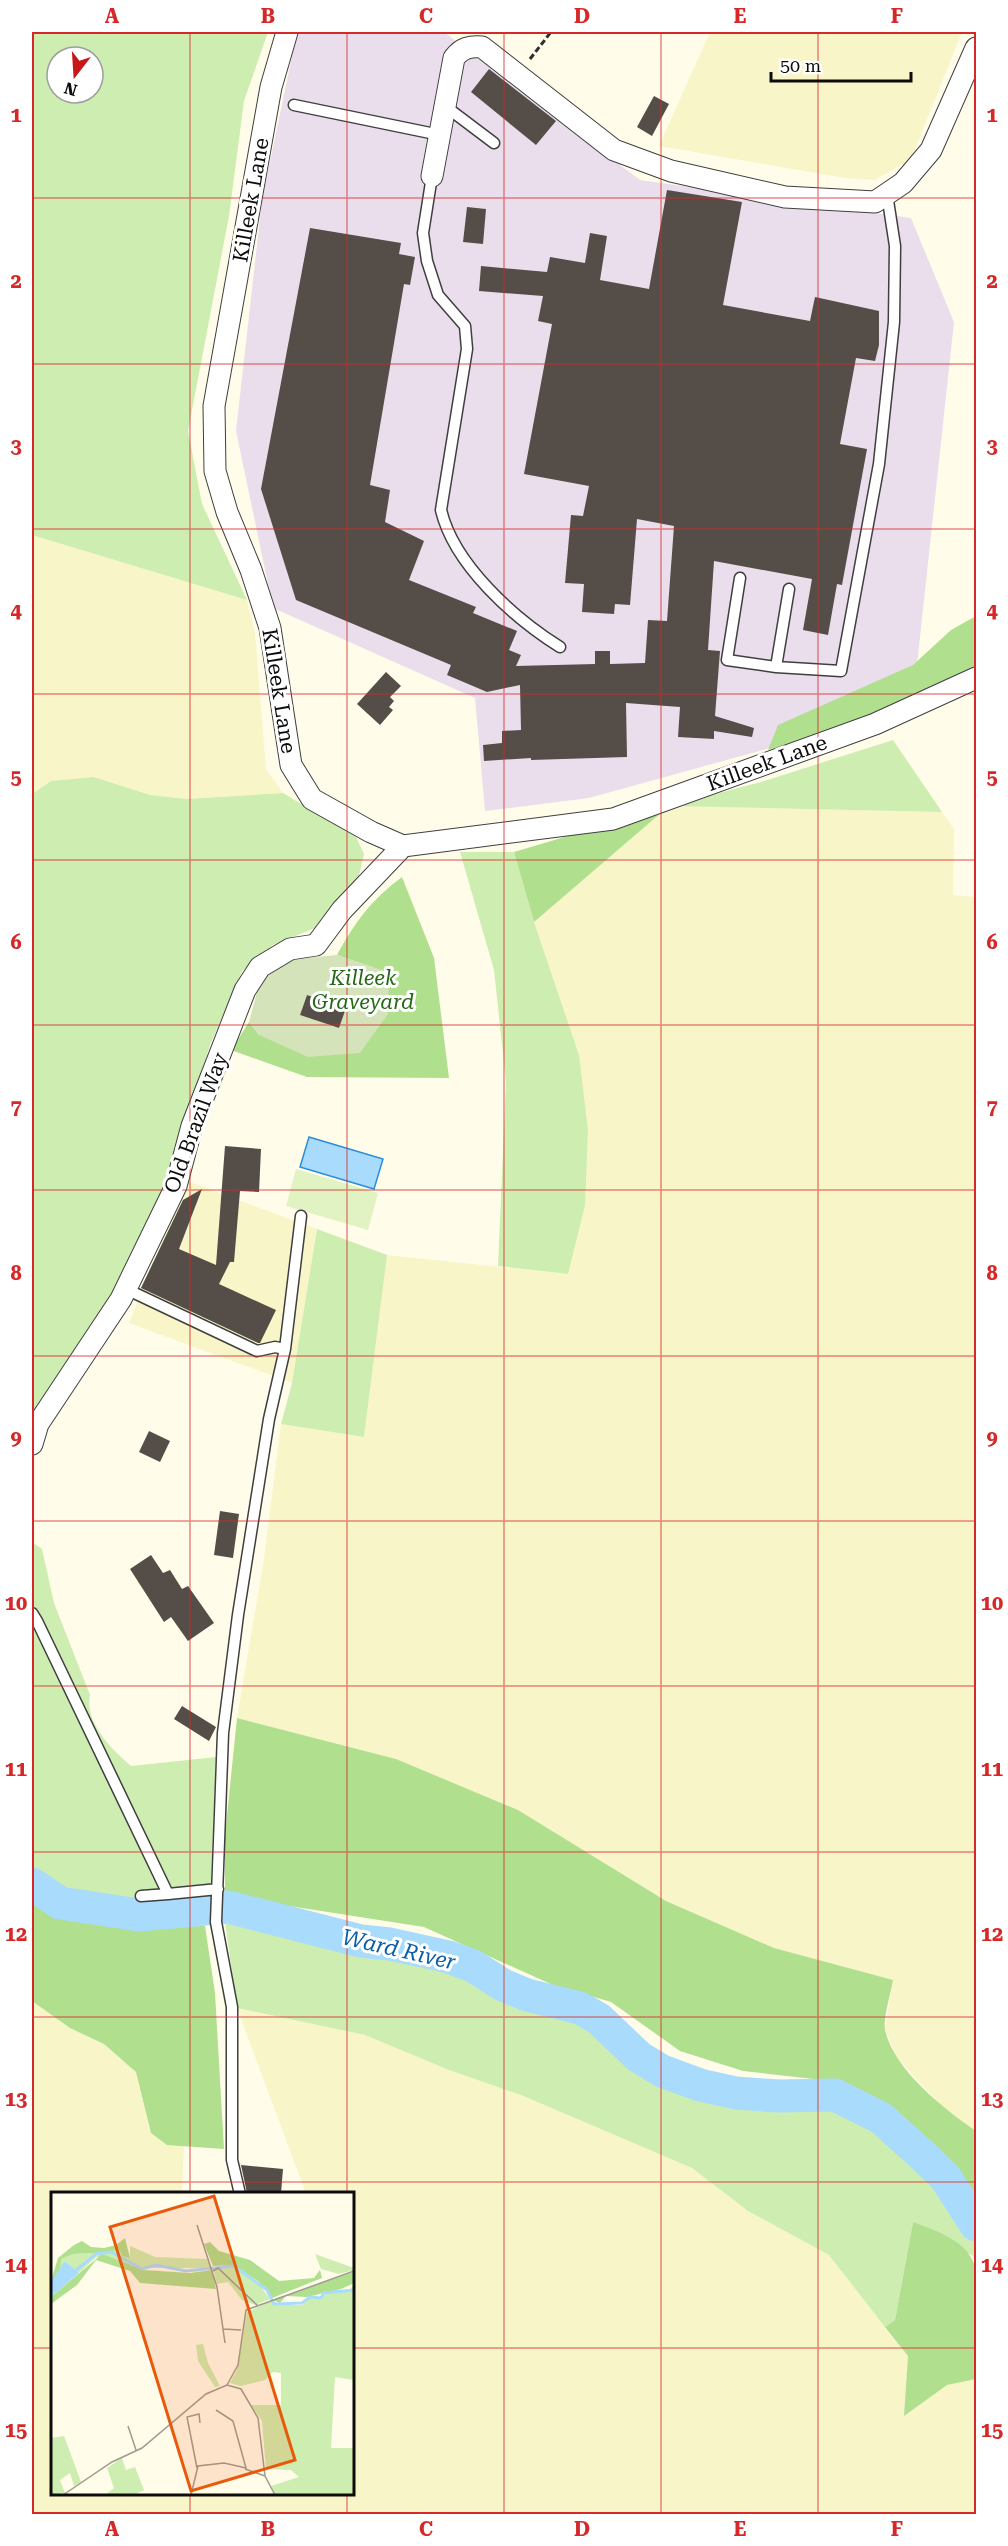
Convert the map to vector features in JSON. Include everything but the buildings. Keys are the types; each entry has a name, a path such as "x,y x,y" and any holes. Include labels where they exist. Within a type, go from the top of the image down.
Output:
{"street":[{"name":"Killeek Lane","path":"287,32 271,87 214,406 215,471 227,512 251,570 270,628 291,765 312,799 371,832 403,846 613,819 875,724 976,678"},
{"path":"432,176 454,58 461,50 464,39 482,47 614,150 638,161 671,171 785,197 875,202 903,183 931,150 976,48"},
{"name":"Old Brazil Way","path":"32,1444 38,1424 126,1289 176,1186 192,1126 245,990 260,968 270,961 290,949 316,945 342,910 403,846"}],"lane":[{"path":"294,105 440,135"},
{"path":"445,106 494,143"},
{"path":"432,176 423,233 427,261 438,296 465,326 467,350 441,510 445,527 463,557 495,595 539,633 560,647"},
{"path":"740,579 727,660 776,667 840,671 879,464 894,322 895,246 887,194"},
{"path":"776,667 789,589"},
{"path":"240,2192 232,2160 232,2007 216,1922 223,1733 238,1615 269,1419 285,1348 301,1216"},
{"path":"126,1289 257,1351 275,1347 285,1348"},
{"path":"32,1613 38,1621 168,1894"},
{"path":"141,1896 218,1894"}],"path":[{"path":"518,75 551,32"}],"shaded area":[{"path":"297,32 444,32 640,180 911,218 954,322 913,702 857,724 589,798 485,811 475,698 273,608 236,431 262,200"},
{"path":"710,32 962,32 911,159 875,180 845,178 659,146"},
{"path":"32,535 247,600 255,633 266,769 283,793 187,799 150,795 94,777 51,781 32,794"},
{"path":"669,806 942,812 954,829 953,895 976,897 976,2131 946,2111 897,2058 885,2029 893,1980 774,1948 666,1901 518,1810 396,1759 237,1718 264,1559 281,1424 364,1437 387,1255 568,1274 579,1055 534,922"},
{"path":"187,1181 317,1229 292,1383 129,1323"},
{"path":"32,2001 70,2028 104,2044 136,2072 151,2133 167,2145 184,2146 182,2192 51,2192 51,2495 354,2495 354,2192 303,2192 304,2188 237,2008 365,2035 449,2070 521,2095 692,2168 748,2211 829,2255 908,2356 904,2416 947,2385 976,2379 976,2514 32,2514"}],"green space":[{"path":"32,32 268,32 244,101 229,216 188,431 202,504 247,600 32,535"},
{"path":"976,616 976,671 857,724 768,750 778,725 913,665 951,630"},
{"path":"893,740 942,812 669,806 761,782"},
{"path":"94,777 150,795 187,799 283,793 356,837 364,854 358,880 315,928 273,945 242,971 210,1045 164,1189 102,1313 32,1420 32,794 51,781"},
{"path":"669,806 534,922 514,852"},
{"path":"460,852 514,852 534,922 579,1055 588,1131 585,1205 568,1274 498,1266 506,1082 494,970"},
{"path":"402,877 434,958 449,1078 307,1077 231,1050 249,1022 259,1035 360,1053 389,973 337,955 365,912"},
{"name":"Killeek Graveyard","path":"337,955 389,973 388,1014 360,1053 308,1057 259,1035 249,1022 260,981 293,959","holes":["307,995 345,1008 339,1028 300,1015"]},
{"path":"296,1169 378,1193 368,1230 286,1206"},
{"path":"317,1229 387,1255 364,1437 281,1424 292,1383"},
{"path":"32,1542 42,1549 54,1603 90,1695 91,1715 108,1744 131,1766 216,1757 210,1904 139,1911 61,1900 32,1879"},
{"path":"237,1718 396,1759 518,1810 666,1901 774,1948 893,1980 885,2025 890,2045 909,2074 922,2087 976,2131 976,2207 961,2185 885,2111 823,2080 743,2071 680,2051 611,2002 553,1985 424,1927 225,1896 225,1835"},
{"path":"32,1896 59,1911 124,1927 205,1926 215,1993 224,2149 167,2145 151,2133 136,2072 104,2044 70,2028 32,2001"},
{"path":"224,1915 360,1948 445,1961 529,2002 574,2012 601,2026 630,2054 667,2079 719,2094 775,2103 834,2103 876,2122 905,2148 947,2196 961,2185 976,2207 976,2269 973,2256 913,2222 895,2320 885,2327 829,2255 748,2211 692,2168 521,2095 449,2070 365,2035 237,2008"},
{"path":"913,2222 951,2238 972,2259 976,2269 976,2379 947,2385 904,2416 908,2356 885,2327 895,2320"}],"water":[{"path":"309,1137 383,1159 374,1189 300,1167"}],"waterway":[{"name":"Ward River","path":"32,1884 60,1903 139,1915 228,1907 361,1941 390,1944 449,1957 473,1966 503,1985 527,1995 580,2008 599,2019 639,2057 662,2071 700,2085 736,2093 778,2096 835,2095 881,2118 921,2154 945,2177 976,2225"}]}
